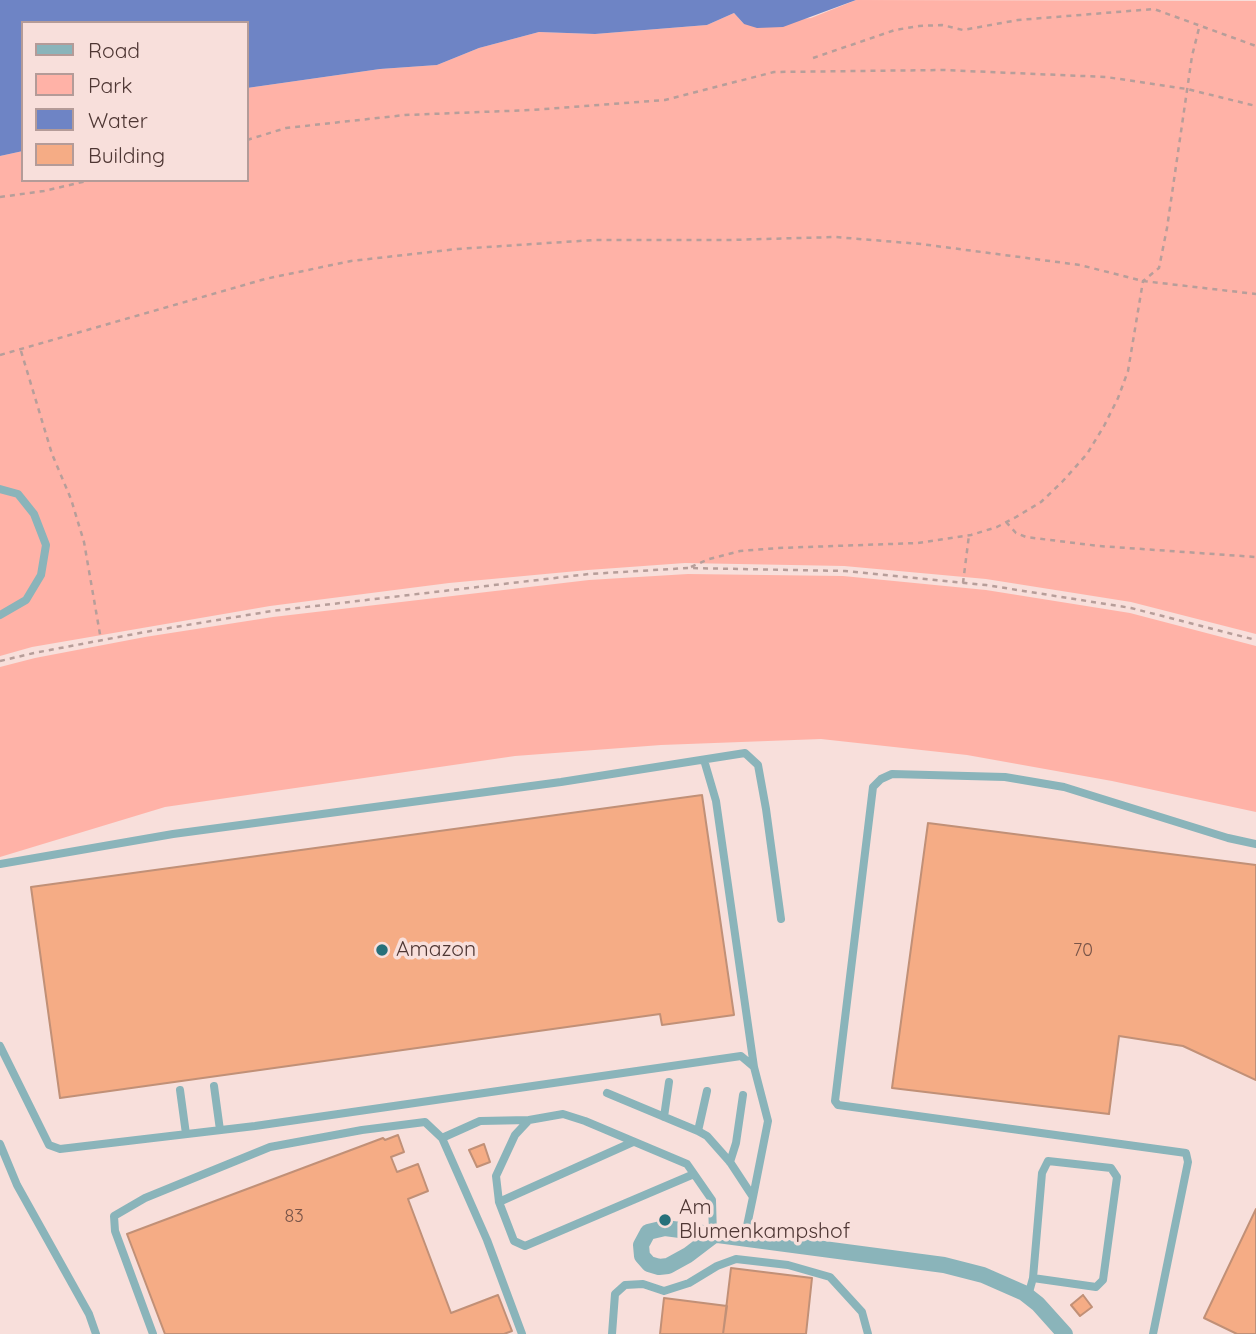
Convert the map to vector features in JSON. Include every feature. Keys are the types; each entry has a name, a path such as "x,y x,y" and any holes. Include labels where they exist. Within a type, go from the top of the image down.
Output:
{"street":[{"path":"713,1236 668,1266 649,1264 642,1256 641,1245 648,1231 665,1228 965,1269 1005,1283 1028,1296 1065,1334"}],"lane":[{"path":"0,489 18,494 34,514 46,545 41,575 26,600 0,615"},
{"path":"0,864 173,834 745,753 758,765 781,919"},
{"path":"704,760 716,801 754,1067 768,1121 744,1240"},
{"path":"1153,1334 1188,1162 1186,1153 838,1105 835,1101 873,788 881,779 892,774 1005,777 1064,788 1256,844"},
{"path":"0,1046 49,1145 60,1149 220,1130 741,1056 754,1067"},
{"path":"664,1117 670,1082"},
{"path":"214,1086 220,1130"},
{"path":"180,1090 186,1134"},
{"path":"698,1131 707,1091"},
{"path":"607,1093 707,1136 730,1162 753,1197"},
{"path":"730,1162 736,1143 743,1096"},
{"path":"442,1138 480,1121 528,1120 563,1114 585,1121 687,1164 712,1200 713,1236"},
{"path":"528,1120 514,1135 496,1175 499,1202 514,1241 525,1246 694,1174"},
{"path":"153,1334 115,1231 114,1216 145,1198 270,1147 425,1122 442,1138 487,1240 522,1334"},
{"path":"499,1202 633,1142"},
{"path":"0,1144 17,1185"},
{"path":"0,1156 89,1314 96,1334"},
{"path":"1028,1296 1033,1278 1041,1173 1048,1161 1111,1168 1117,1177 1103,1279 1096,1287 1033,1278"},
{"path":"612,1334 615,1294 625,1285 642,1284 664,1291 689,1283 717,1266 736,1259 788,1265 830,1277 862,1312 868,1334"}],"path":[{"path":"813,58 895,30 919,26 942,25 963,30 1006,21 1154,9 1256,46"},
{"path":"688,569 709,559 740,551 918,543 969,535 1006,522 1041,502 1062,482 1087,454 1104,426 1128,371 1143,281 1159,268 1200,24"},
{"path":"248,140 286,128 405,115 533,110 666,100 774,72 986,71 1107,77 1187,89 1256,106"},
{"path":"0,197 82,182"},
{"path":"0,355 265,279 351,261 457,249 594,240 835,237 921,244 1080,265 1143,281 1256,294"},
{"path":"21,349 52,454 71,499 84,542 101,640"},
{"path":"1006,522 1016,533 1026,537 1112,547 1256,557"},
{"path":"963,583 969,535"},
{"path":"0,662 101,640 272,611 589,574 688,569 845,571 963,583 1058,595 1131,608 1256,640"}],"green space":[{"path":"856,0 1256,1 1256,634 1131,602 986,579 844,566 685,563 449,583 270,606 32,647 0,656 0,156 21,151 21,182 248,182 248,88 380,69 437,65 479,48 539,32 595,34 707,25 734,13 744,24 811,18"},
{"path":"688,574 843,576 986,590 1130,613 1256,646 1256,812 1112,781 967,755 821,739 661,745 515,756 165,807 0,857 0,667 145,637 273,617 589,580"}],"water":[{"path":"0,0 856,0 783,27 757,28 744,24 734,13 707,25 595,34 539,32 479,48 437,65 380,69 248,88 248,21 21,21 21,151 0,156"}],"building":[{"name":"Amazon","path":"702,795 734,1015 662,1025 660,1014 60,1098 31,887"},
{"path":"928,823 1256,865 1256,1080 1183,1046 1119,1036 1109,1114 892,1088"},
{"path":"398,1135 404,1152 391,1157 397,1172 418,1164 428,1191 408,1199 451,1313 498,1295 512,1331 504,1334 165,1334 127,1234 383,1138 385,1140"},
{"path":"484,1144 490,1162 477,1167 469,1150"},
{"path":"1256,1209 1256,1334 1237,1334 1204,1318"},
{"path":"731,1268 812,1278 806,1334 723,1334"},
{"path":"1083,1295 1092,1307 1080,1316 1071,1305"},
{"path":"664,1298 727,1306 723,1334 660,1334"}],"place":[{"name":"Amazon","path":"382,950"},
{"name":"Am Blumenkampshof","path":"665,1220"}]}
